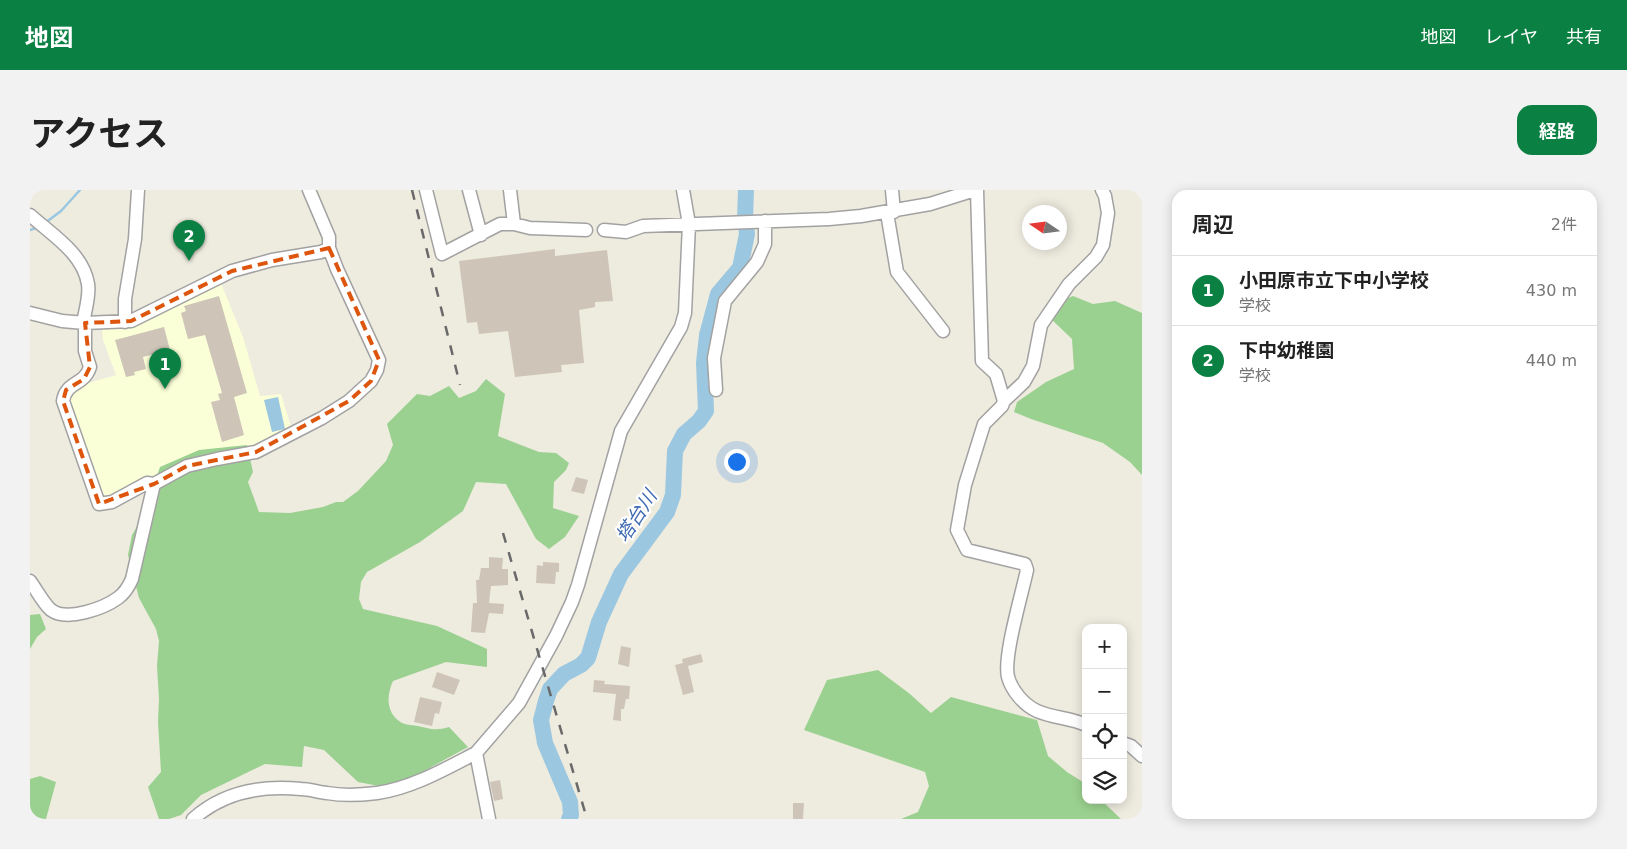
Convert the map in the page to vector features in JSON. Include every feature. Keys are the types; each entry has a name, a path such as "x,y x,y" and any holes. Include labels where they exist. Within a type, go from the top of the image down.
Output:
{"street":[{"path":"125,322 125,299 135,239 138,190"},
{"path":"30,215 75,254 81,263 88,285 84,323 85,350 90,367 84,379 66,390 63,400 99,504 112,502 147,484 154,484 187,466 256,452 350,402 371,381 377,370 379,360 348,295 329,248 329,237 309,190"},
{"path":"426,190 442,254 500,224 514,224 530,228 586,230"},
{"path":"470,190 481,235"},
{"path":"510,190 514,224"},
{"path":"193,819 214,803 226,797 258,789 287,788 342,795 377,793 395,789 438,772 476,753 519,703 552,644 572,602 621,431 681,327 685,313 689,224 683,190"},
{"path":"892,190 891,212 897,272 943,331"},
{"path":"604,230 626,232 643,226 829,219 891,212 930,204 976,190 982,361 996,374 1004,401"},
{"path":"1082,724 1037,711 1022,700 1013,689 1008,676 1007,660 1027,570 1025,564 967,550 957,530 965,485 984,424 1024,382 1033,366 1041,325 1069,284 1096,257 1103,245 1108,213 1102,190"},
{"path":"716,390 714,358 725,301 757,262 764,244 762,221"},
{"path":"30,313 62,321 84,323 125,322 232,271 272,260 320,252 329,248"},
{"path":"30,581 50,609 69,614 84,612 118,598 128,589 132,579 154,484"},
{"path":"1127,745 1142,756"},
{"path":"476,753 489,819"}],"highlighted area":[{"path":"329,248 379,360 371,381 349,401 256,452 187,466 154,484 99,504 63,401 66,390 84,379 90,367 85,323 131,321 232,271"}],"shaded area":[{"path":"220,281 243,337 260,396 281,394 292,430 261,447 148,478 109,497 101,494 67,402 68,394 81,385 116,375 103,340 102,328"}],"green space":[{"path":"1073,296 1093,304 1115,301 1142,313 1142,475 1130,462 1103,443 1014,412 1017,402 1046,382 1074,369 1072,339 1048,316 1051,305"},
{"path":"486,379 505,394 498,436 539,452 556,453 569,463 566,470 554,482 553,508 579,516 565,537 549,549 536,539 506,484 476,482 463,511 420,542 367,572 361,582 359,599 363,609 437,626 487,649 487,667 446,662 393,681 389,693 390,710 402,723 434,729 449,727 468,747 413,777 384,787 358,782 324,750 304,746 302,767 265,764 201,795 181,815 169,819 159,819 148,787 161,772 157,666 159,641 156,629 139,598 128,555 132,535 143,516 160,467 199,450 247,445 253,472 248,482 259,512 290,513 343,502 358,491 386,461 393,445 387,424 417,394 430,396 449,386 459,398 476,391"},
{"path":"40,614 46,629 37,637 30,649 30,615"},
{"path":"878,670 910,694 931,713 951,697 1037,720 1048,756 1082,781 1082,804 1105,804 1121,819 901,819 918,812 929,786 925,772 804,730 827,680"},
{"path":"40,776 56,782 46,819 30,819 30,779"}],"water":[{"path":"278,397 285,429 272,432 264,400"}],"building":[{"path":"555,249 555,256 607,250 613,301 595,302 595,307 579,310 584,363 561,365 562,372 515,377 508,331 479,334 477,322 467,323 459,261"},
{"path":"219,296 247,393 234,397 244,435 222,442 211,402 220,400 218,394 222,393 205,335 188,339 181,313 186,311 184,306"},
{"path":"164,327 170,350 143,357 146,369 134,372 135,375 126,377 115,340"},
{"path":"576,477 588,480 584,494 571,491"},
{"path":"489,557 503,558 502,569 508,569 508,585 491,586 489,603 504,604 503,614 489,613 485,633 471,632 473,603 477,603 476,580 479,580 481,568 489,568"},
{"path":"543,562 559,563 559,572 556,572 555,584 536,583 537,565 543,566"},
{"path":"621,646 631,648 629,667 618,664"},
{"path":"701,654 703,662 688,666 694,692 683,695 675,665 683,663 682,659"},
{"path":"437,672 460,680 454,695 432,687"},
{"path":"594,680 605,681 604,684 630,686 629,699 626,699 624,709 621,709 621,721 613,720 616,694 593,692"},
{"path":"420,697 442,702 439,714 435,713 432,726 414,722"},
{"path":"500,780 503,799 494,801 490,782"},
{"path":"793,803 804,803 803,819 793,819"}],"waterway":[{"path":"45,223 61,211 80,190"},
{"name":"塔台川","path":"569,819 571,815 570,802 545,743 541,720 546,701 550,689 564,674 581,665 588,658 599,622 621,574 667,512 673,495 675,451 684,434 699,421 706,411 704,363 707,335 718,294 740,268 747,234 745,219 746,190"},
{"path":"30,230 38,227"}],"railway":[{"path":"412,190 460,385"},
{"path":"503,533 587,819"}],"place":[{"name":"下中幼稚園","path":"189,261"},
{"name":"小田原市立下中小学校","path":"165,389"}]}
